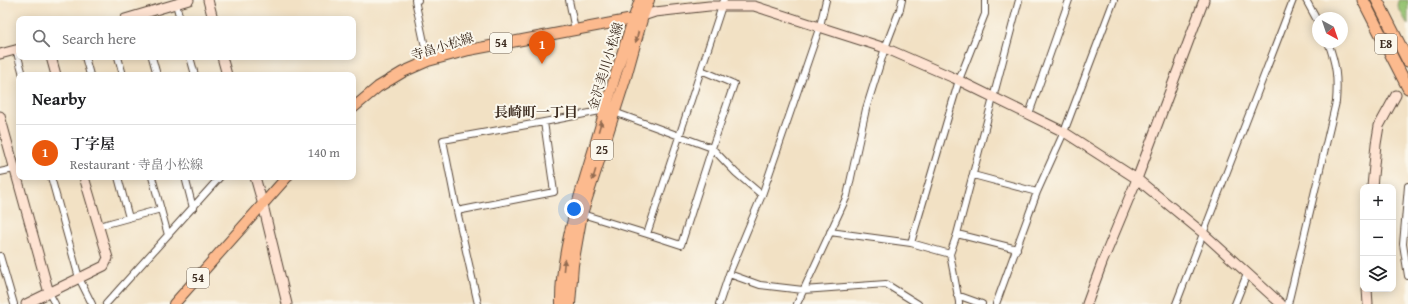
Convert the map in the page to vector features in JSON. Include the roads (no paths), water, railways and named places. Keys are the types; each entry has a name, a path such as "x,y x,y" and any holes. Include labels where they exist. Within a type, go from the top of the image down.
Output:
{"highway":[{"name":"E8","path":"1363,0 1408,88"},
{"name":"E8","path":"1376,0 1408,61"}],"main road":[{"name":"金沢美川小松線","path":"561,304 564,260 574,211 610,111 633,20 640,0"},
{"name":"25","path":"570,304 573,264 582,214 610,111 626,77 649,0"},
{"name":"寺畠小松線","path":"356,105 378,87 403,72 428,61 469,50 633,20 643,16"},
{"name":"54","path":"174,304 284,180"}],"street":[{"path":"144,16 189,0"},
{"path":"208,0 212,16"},
{"path":"416,0 428,61"},
{"path":"569,0 575,30"},
{"path":"719,304 729,274 762,195 820,26 826,0"},
{"path":"797,304 847,196 866,109 902,0"},
{"path":"911,243 959,80 985,14 986,0"},
{"path":"958,304 960,302 957,295 950,254 957,234 1019,0"},
{"path":"1030,114 1069,0"},
{"path":"996,304 1038,192 1064,132 1114,0"},
{"path":"1087,304 1102,263 1137,179 1204,0"},
{"path":"1176,304 1292,0"},
{"path":"1306,0 1313,12"},
{"path":"647,234 723,3"},
{"path":"643,16 655,12 723,3 754,6 885,48 959,80 1064,132 1137,179 1203,233 1281,304"},
{"path":"176,4 179,16"},
{"path":"1288,304 1336,102 1336,67 1330,48"},
{"path":"0,54 16,50"},
{"path":"20,60 22,72"},
{"path":"52,60 55,72"},
{"path":"86,60 89,72"},
{"path":"119,60 122,72"},
{"path":"153,60 156,72"},
{"path":"191,60 194,72"},
{"path":"223,60 226,72"},
{"path":"582,214 681,245 734,84 701,70"},
{"path":"1372,184 1376,144 1380,126 1396,95"},
{"path":"478,304 443,140 610,111 712,148 736,173 762,195"},
{"path":"0,116 16,168 0,172"},
{"path":"457,211 554,192 544,122"},
{"path":"973,175 1038,192"},
{"path":"19,180 49,293 55,304"},
{"path":"52,180 79,278 92,304"},
{"path":"26,304 104,266 108,258 85,180"},
{"path":"119,180 129,218"},
{"path":"153,180 168,235"},
{"path":"186,180 193,208"},
{"path":"106,304 217,180"},
{"path":"256,180 287,304"},
{"path":"1408,186 1403,244 1407,259 1408,276"},
{"path":"99,226 161,209"},
{"path":"830,232 911,243 950,254"},
{"path":"957,234 1017,249"},
{"path":"0,256 14,304"},
{"path":"729,274 760,285 803,290 886,284 918,304"},
{"path":"1235,304 1247,274"},
{"path":"1367,292 1368,304"},
{"path":"957,295 982,304"}],"place":[{"name":"丁字屋","path":"542,64"}],"district":[{"name":"長崎町一丁目","path":"536,112"}]}
